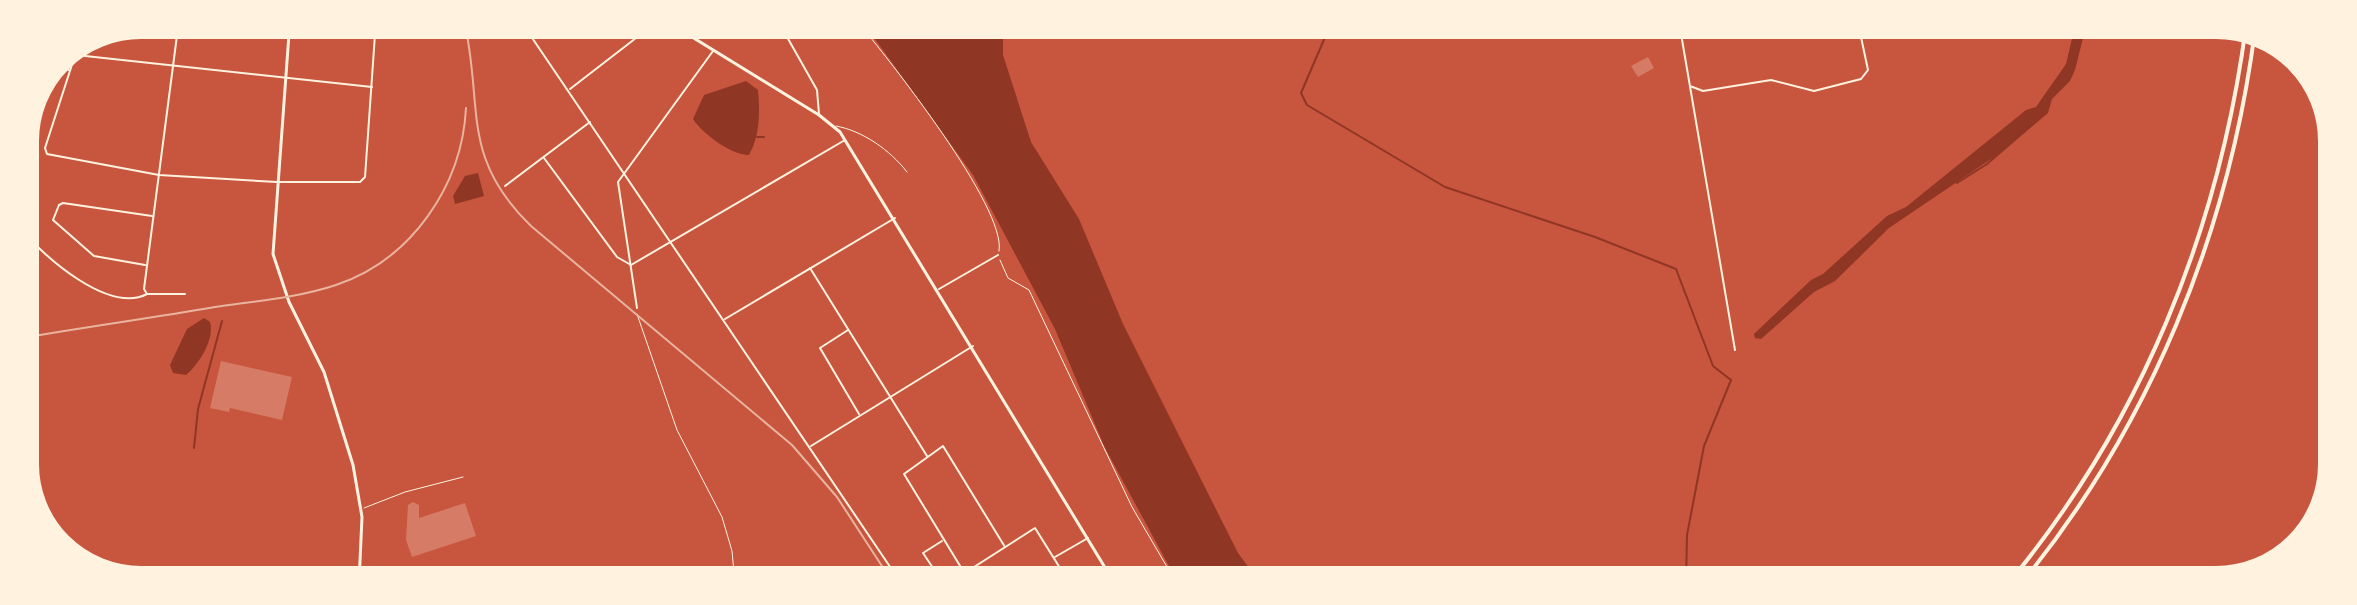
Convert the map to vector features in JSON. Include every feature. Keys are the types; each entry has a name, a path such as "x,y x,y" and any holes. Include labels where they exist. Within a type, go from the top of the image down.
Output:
{"highway":[{"path":"2017,571 2095,463 2148,365 2195,250 2228,133 2244,38"},
{"path":"2030,571 2103,468 2158,367 2198,269 2234,150 2253,41"}],"main road":[{"path":"289,34 272,235 276,265 289,302 324,372 353,465 362,509 359,571"},
{"path":"688,34 819,115 846,139 1107,571"}],"street":[{"path":"147,294 144,289 146,265 177,34"},
{"path":"74,58 45,148 47,154 159,175 277,182 360,182 365,177 375,34"},
{"path":"530,34 893,571"},
{"path":"570,90 641,34"},
{"path":"785,34 817,90 819,115"},
{"path":"1681,34 1735,350"},
{"path":"1689,86 1703,91 1771,80 1814,91 1861,79 1868,70 1862,41 1856,34"},
{"path":"637,308 618,182 714,50"},
{"path":"78,55 372,87"},
{"path":"62,68 70,70"},
{"path":"505,186 591,122"},
{"path":"631,265 846,139"},
{"path":"544,158 617,257 631,265"},
{"path":"146,265 94,256 53,220 59,205 63,203 153,216"},
{"path":"725,319 895,218"},
{"path":"34,242 57,266 115,296 136,300 147,294 185,294"},
{"path":"939,289 998,255"},
{"path":"810,268 927,456"},
{"path":"848,330 820,348 859,415"},
{"path":"811,446 973,346"},
{"path":"963,571 904,474 943,446 1005,547"},
{"path":"969,571 1035,528 1062,571"},
{"path":"1054,557 1088,538"},
{"path":"935,571 923,553 944,539"}],"lane":[{"path":"833,125 849,128 881,146 907,172"},
{"path":"362,509 405,492 463,477"}],"path":[{"path":"866,34 965,170 992,219 1000,246"},
{"path":"1005,271 1014,282 1029,290 1132,507 1169,571"},
{"path":"637,308 638,320 654,356 677,430 722,517 732,551 734,571"}],"shaded area":[{"path":"871,34 1003,34 1003,55 1031,142 1079,219 1123,324 1238,553 1251,571 1173,571 1169,566 1105,448 1055,329 973,175"},
{"path":"2073,34 2084,34 2070,81 2052,99 2048,113 1997,155 1889,228 1835,281 1814,292 1761,339 1755,338 1754,334 1811,280 1823,274 1887,216 1906,207 2026,110 2036,107 2066,64"},
{"path":"746,81 758,90 759,107 757,132 749,155 718,143 693,119 704,95"},
{"path":"478,173 484,196 455,204 453,196 465,176"},
{"path":"204,318 210,322 211,329 205,351 186,375 173,373 170,365 187,329"}],"building":[{"path":"1648,57 1654,68 1638,77 1631,66"},
{"path":"221,361 292,377 282,420 230,408 229,412 210,408"},
{"path":"413,502 419,505 419,518 465,503 476,536 412,557 406,540 408,505"}],"waterway":[{"path":"1326,34 1301,93 1307,105 1445,187 1595,237 1676,269 1713,366 1731,380 1704,446 1687,535 1686,571"},
{"path":"1957,183 1987,164 2046,113"},
{"path":"757,137 764,137"},
{"path":"194,448 198,409 222,321"}],"railway":[{"path":"467,34 483,153 508,201 531,226 792,445 837,497 885,571"},
{"path":"34,336 291,296 336,285 363,273 409,239 443,192 455,165 466,108"}]}
